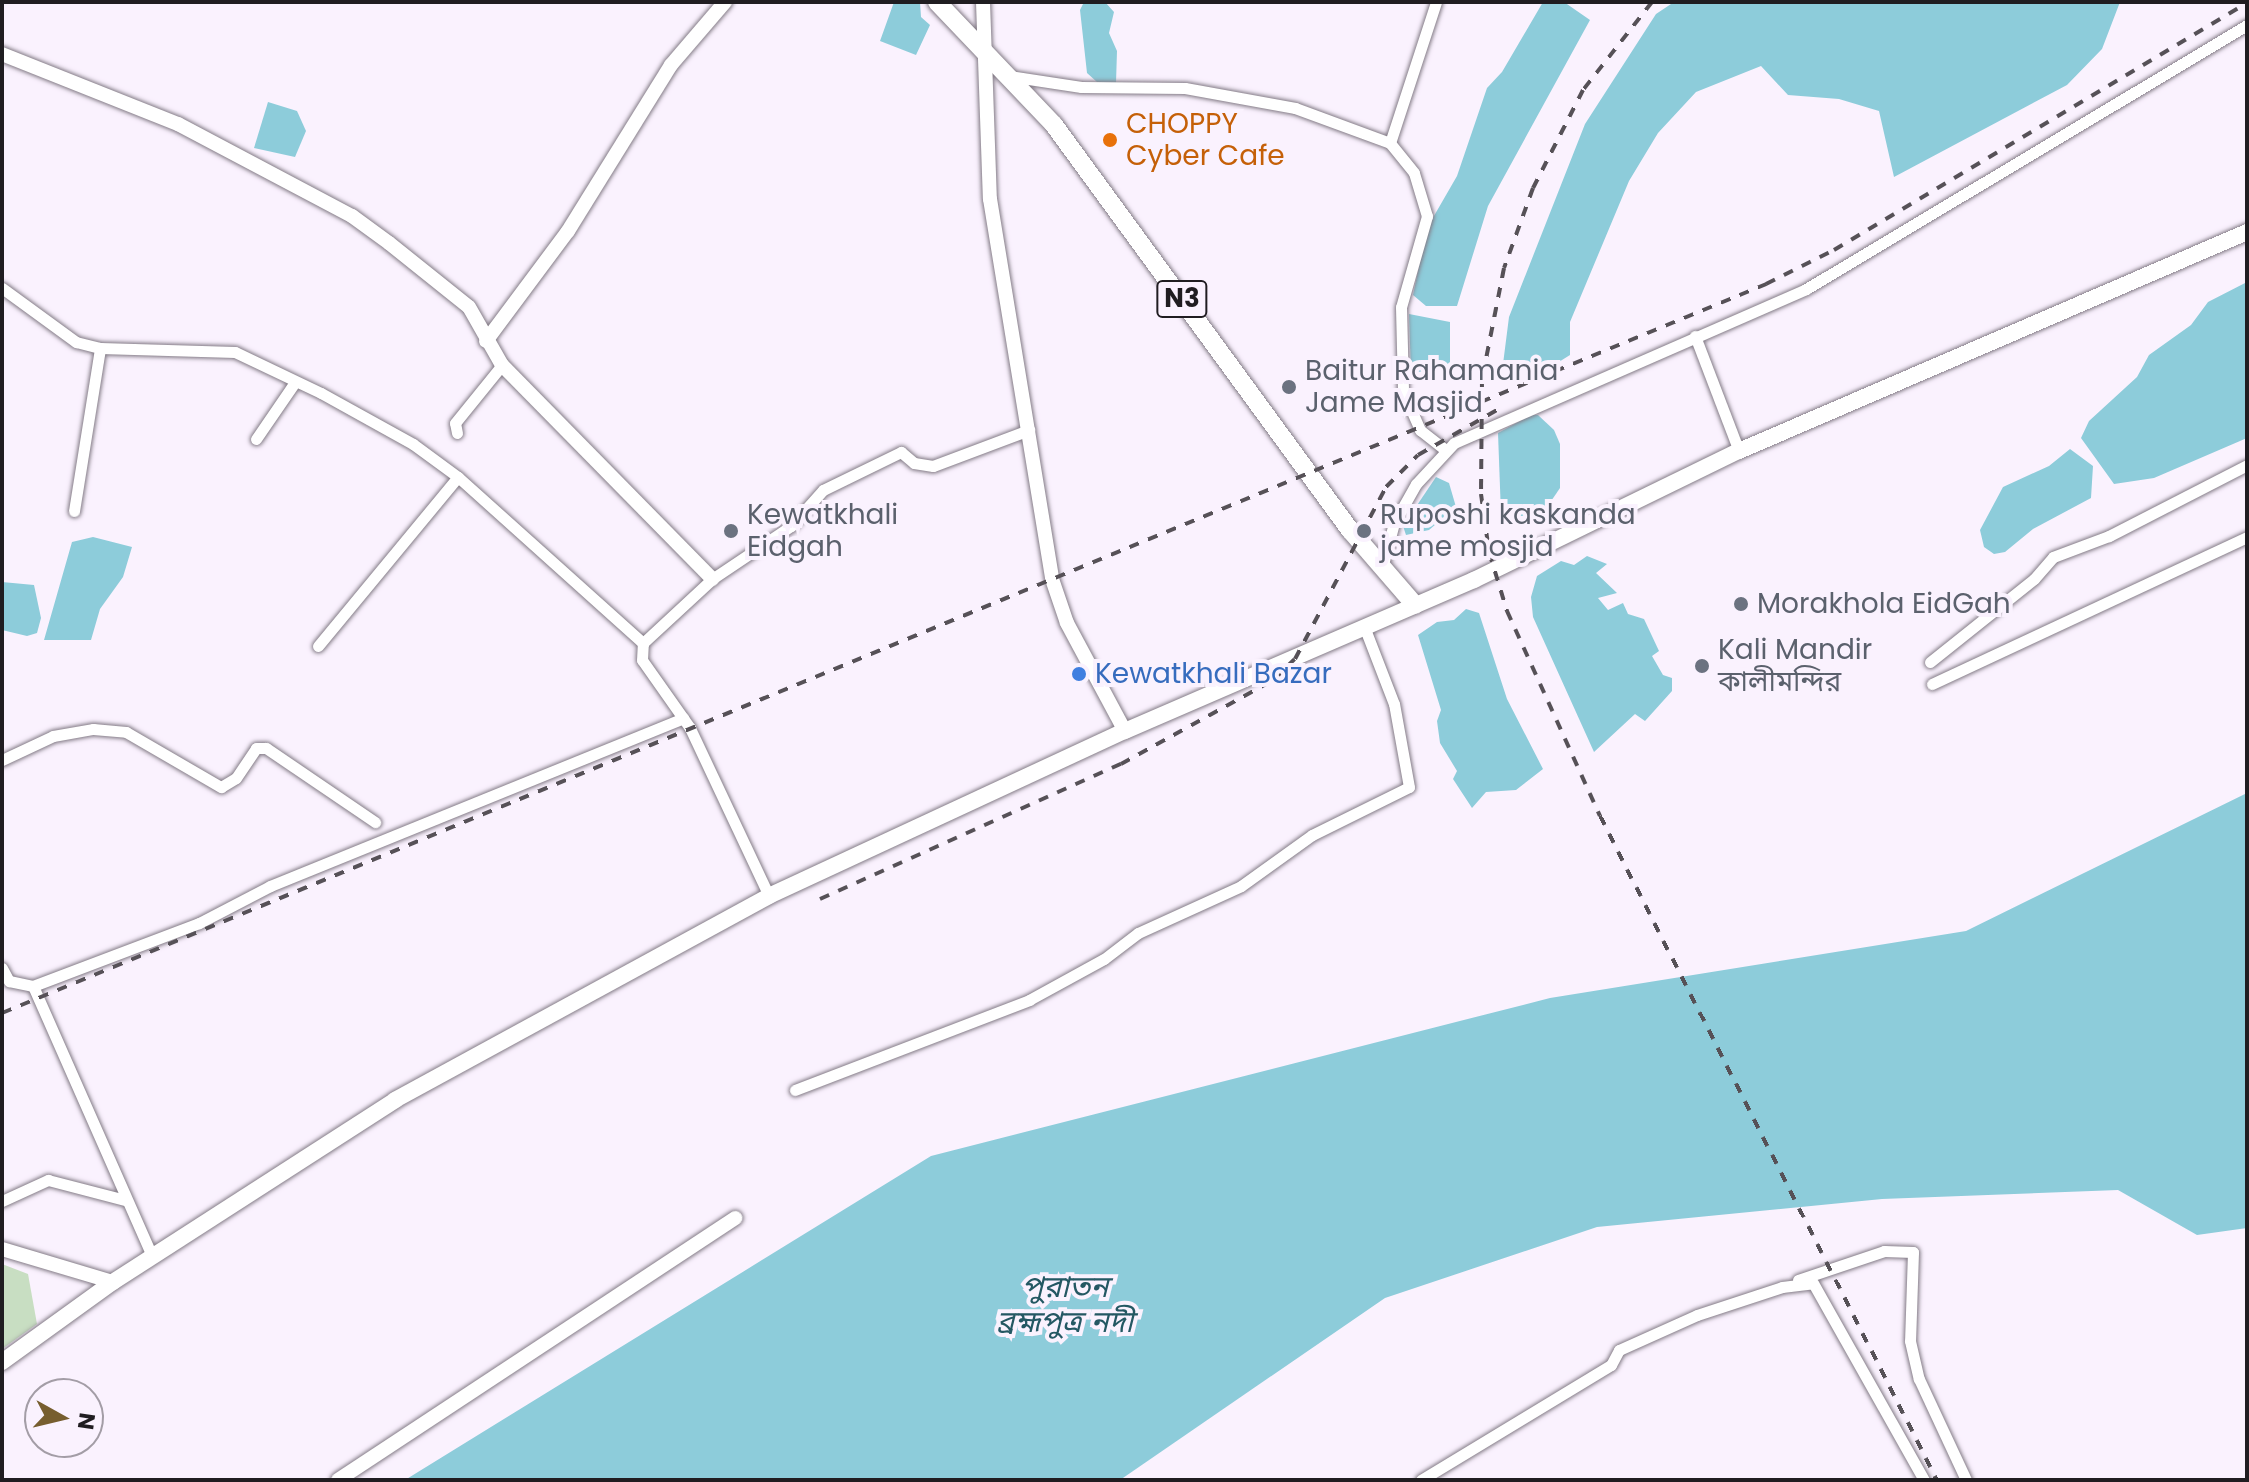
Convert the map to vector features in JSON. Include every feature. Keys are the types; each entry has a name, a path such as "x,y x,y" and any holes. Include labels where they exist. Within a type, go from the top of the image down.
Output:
{"highway":[{"name":"N3","path":"937,2 1054,125 1382,568 1415,605"}],"main road":[{"path":"2,1362 152,1256 395,1100 769,896 1125,731 1365,629 1739,451 2247,232"}],"street":[{"path":"486,341 568,231 671,65 725,2"},
{"path":"983,2 979,24 988,54 985,142 990,199 1052,579 1067,623 1125,731"},
{"path":"1390,143 1436,2"},
{"path":"1382,568 1394,523 1416,484 1446,450 1695,336 1806,289 2247,25"},
{"path":"2,54 178,124 352,216 469,307 502,365 712,579"},
{"path":"1008,76 1081,87 1185,88 1295,108 1390,143 1414,173 1427,216 1401,307 1403,391 1420,430 1446,450"},
{"path":"2,288 76,342 100,348 235,352 413,444 458,477 643,643"},
{"path":"1695,336 1739,451"},
{"path":"74,511 100,348"},
{"path":"457,433 455,423 502,365"},
{"path":"256,439 295,382"},
{"path":"769,896 745,835 683,718 642,660 643,643 712,579 791,526 823,490 901,452 914,463 933,466 1029,430"},
{"path":"1930,662 2034,579 2053,557 2109,536 2247,465"},
{"path":"318,646 458,477"},
{"path":"1932,684 2247,537"},
{"path":"795,1090 1029,1000 1104,959 1138,933 1241,886 1312,835 1409,787 1398,719 1365,629"},
{"path":"2,968 9,981 33,986 199,923 270,886 683,718"},
{"path":"2,760 53,736 93,729 126,732 221,787 236,778 256,748 266,748 375,822"},
{"path":"33,986 152,1256"},
{"path":"2,1201 48,1180 125,1200"},
{"path":"338,1480 735,1218"},
{"path":"2,1249 113,1282"},
{"path":"1421,1480 1611,1365 1619,1350 1884,1251 1913,1252 1910,1341 1919,1379 1966,1480"},
{"path":"1782,1287 1813,1283 1924,1480"}],"green space":[{"path":"2,1264 28,1274 37,1324 2,1349"}],"water":[{"path":"894,2 920,2 921,17 930,25 916,55 880,41"},
{"path":"1084,2 1105,2 1114,12 1109,33 1117,51 1116,83 1097,82 1087,73 1080,10"},
{"path":"1543,2 1564,2 1590,20 1488,206 1457,306 1426,306 1413,295 1427,228 1457,176 1487,88 1502,72"},
{"path":"1674,2 2120,2 2102,49 2067,85 1894,177 1879,111 1839,99 1788,95 1761,66 1696,92 1658,133 1629,181 1570,322 1570,355 1546,370 1503,364 1509,317 1585,124 1656,14"},
{"path":"268,102 297,111 306,131 295,157 254,148"},
{"path":"2247,282 2247,438 2154,478 2114,484 2081,438 2089,421 2137,377 2149,355 2191,325 2208,302"},
{"path":"1409,314 1450,322 1450,367 1411,373"},
{"path":"1531,415 1538,415 1554,430 1560,444 1560,488 1543,513 1507,518 1501,514 1498,433"},
{"path":"2070,449 2093,466 2091,498 2033,529 2005,552 1994,554 1984,547 1980,530 2003,487 2049,466"},
{"path":"1436,477 1449,483 1456,507 1429,530 1406,535 1403,526"},
{"path":"93,537 132,547 123,577 100,609 91,640 44,640 72,542"},
{"path":"1587,556 1607,564 1596,573 1617,593 1598,598 1608,610 1623,603 1628,614 1644,619 1659,651 1652,656 1663,675 1672,678 1672,691 1645,721 1635,714 1594,752 1533,617 1531,597 1537,576 1561,561 1574,565"},
{"path":"2,582 34,585 41,618 37,633 27,636 2,630"},
{"path":"1466,609 1479,613 1507,699 1543,769 1516,790 1486,792 1472,808 1453,779 1457,771 1440,743 1437,721 1441,710 1418,635 1437,622 1454,620"},
{"name":"পুরাতন ব্রহ্মপুত্র নদী","path":"2247,793 2247,1228 2197,1235 2118,1190 1882,1199 1597,1227 1385,1298 1120,1480 405,1480 931,1156 1550,998 1966,931"}],"railway":[{"path":"1652,2 1583,90 1533,188 1504,268 1482,379 1481,494 1489,552 1507,611 1600,816 1937,1480"},
{"path":"2,1013 1766,284 1834,250 2247,3"},
{"path":"820,899 1121,764 1273,680 1295,659 1386,487 1418,455 1504,406"}],"place":[{"name":"CHOPPY Cyber Cafe","path":"1110,140"},
{"name":"Baitur Rahamania Jame Masjid","path":"1289,387"},
{"name":"Kewatkhali Eidgah","path":"731,531"},
{"name":"Ruposhi kaskanda jame mosjid","path":"1364,531"},
{"name":"Morakhola EidGah","path":"1741,604"},
{"name":"Kali Mandir কালীমন্দির","path":"1702,666"},
{"name":"Kewatkhali Bazar","path":"1079,674"}]}
